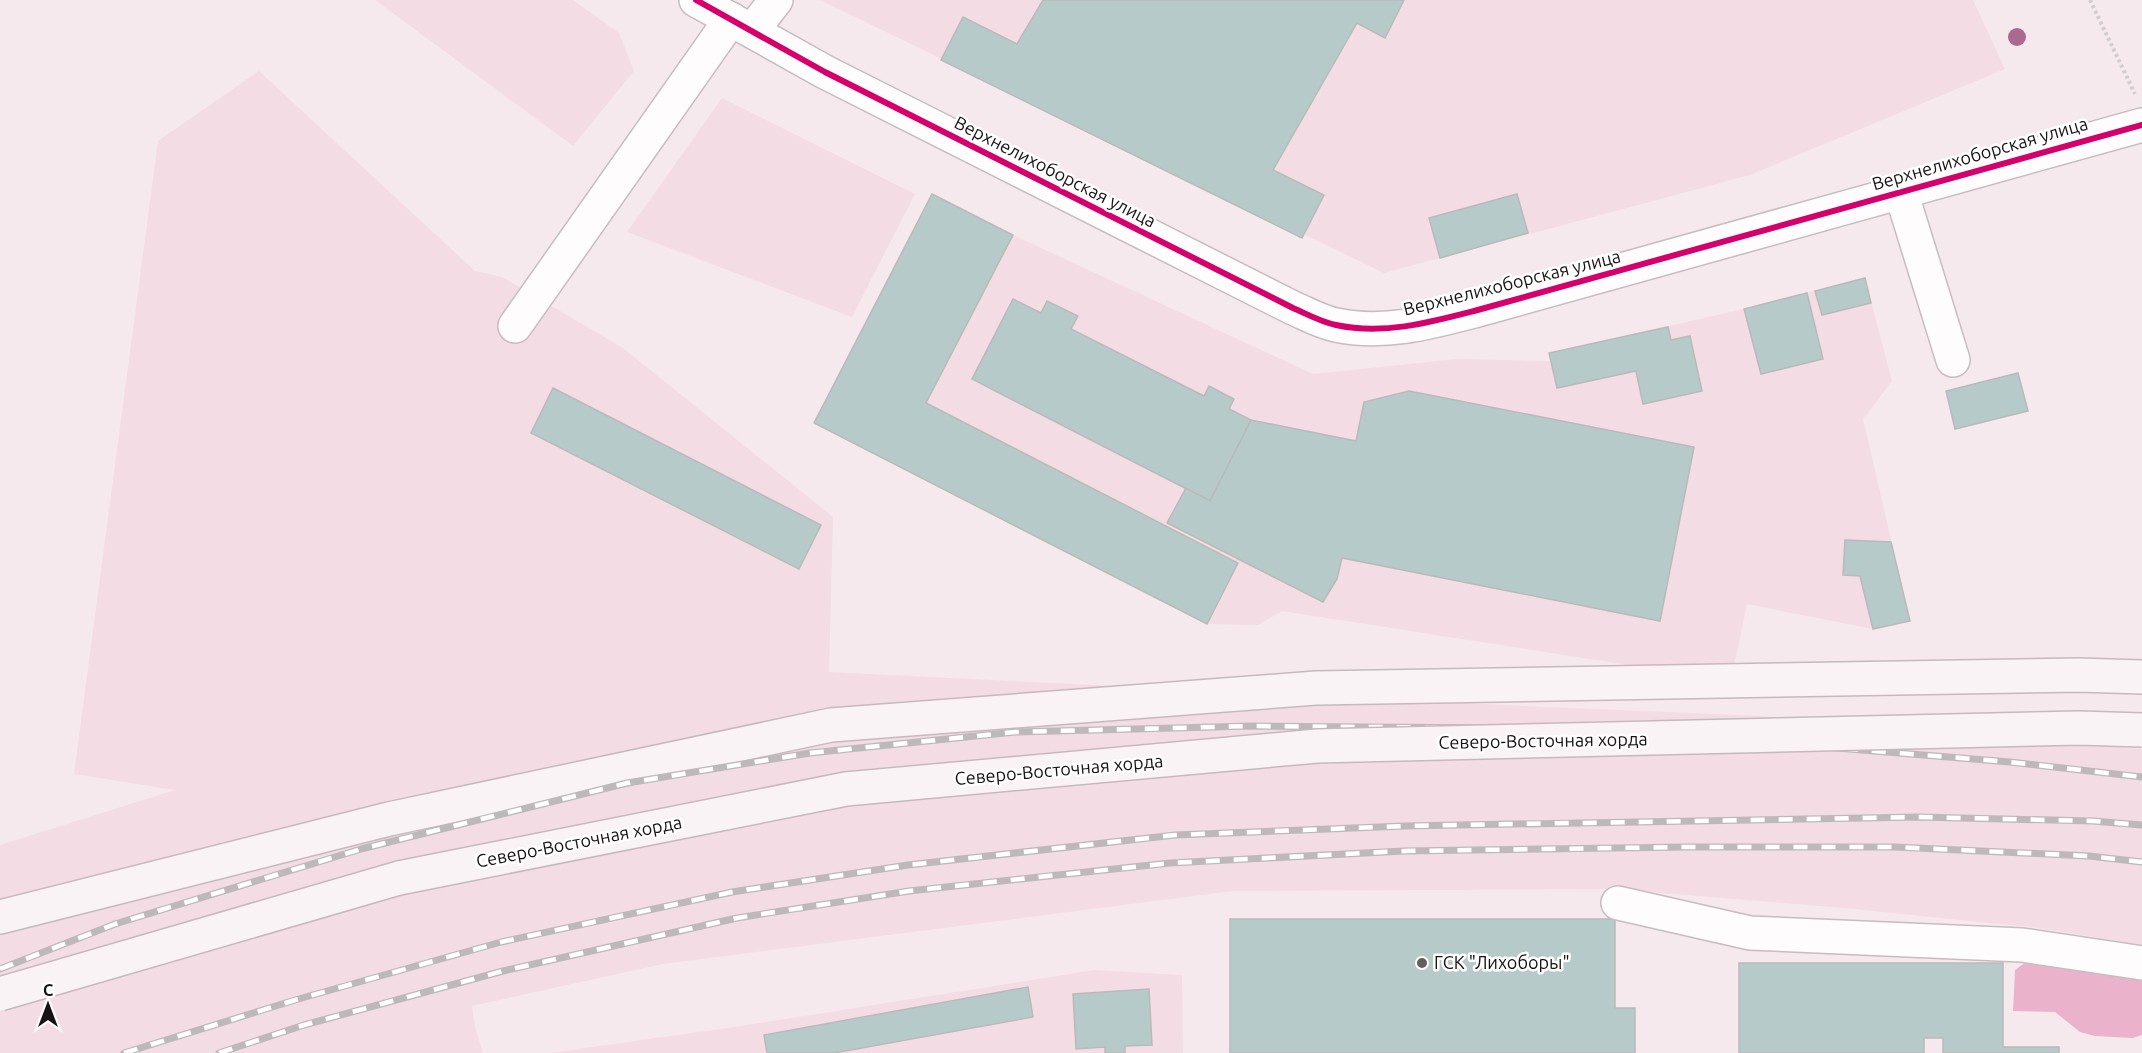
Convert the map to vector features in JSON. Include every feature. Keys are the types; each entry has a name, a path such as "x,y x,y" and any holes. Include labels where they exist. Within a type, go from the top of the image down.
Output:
{"main road":[{"path":"0,918 389,819 831,725 1316,688 2066,675 2142,676"},
{"name":"Северо-Восточная хорда","path":"0,994 399,878 846,789 1317,746 2079,728 2142,730"}],"street":[{"name":"Верхнелихоборская улица","path":"696,0 825,72 1293,308 1334,324 1368,330 1416,326 1474,312 1901,192 2139,111"},
{"path":"515,326 741,25 776,0"},
{"path":"1901,192 1953,360"},
{"path":"1618,903 1750,933 2022,945 2142,963"}],"path":[{"path":"2090,0 2139,111"}],"shaded area":[{"path":"375,0 573,0 619,33 634,71 573,146"},
{"path":"820,0 1973,0 2005,69 1750,175 1384,273"},
{"path":"259,71 475,271 502,277 623,348 833,517 829,672 1761,716 2142,749 2142,945 2039,928 1843,908 1614,889 1233,891 663,964 472,1006 475,1027 483,1053 0,1053 0,845 175,790 74,774 158,141"},
{"path":"722,98 915,194 852,317 627,232"},
{"path":"932,194 1013,235 1313,374 1456,359 1550,361 1549,353 1744,309 1865,278 1892,381 1863,419 1910,621 1873,629 1747,604 1731,681 1282,611 1258,625 1207,624 814,423"},
{"path":"2026,962 2075,962 2142,972 2142,1035 2133,1038 2095,1036 2080,1032 2055,1012 2013,1011 2015,970"},
{"path":"1095,970 1182,975 1183,1053 550,1053 741,1026"}],"building":[{"path":"1043,0 1404,0 1385,38 1357,23 1273,170 1324,195 1302,238 941,60 963,17 1017,44"},
{"path":"932,194 1013,235 926,403 1238,563 1207,624 814,423"},
{"path":"1517,194 1528,233 1440,258 1429,218"},
{"path":"1865,278 1871,303 1822,315 1815,291"},
{"path":"1807,293 1823,359 1761,374 1744,309"},
{"path":"1013,299 1041,313 1047,301 1078,316 1071,329 1204,396 1209,386 1234,399 1229,409 1251,420 1210,501 972,379"},
{"path":"1668,327 1671,340 1690,336 1702,391 1643,404 1636,371 1557,388 1549,353"},
{"path":"2018,373 2028,411 1955,429 1946,391"},
{"path":"553,388 821,525 799,569 531,433"},
{"path":"1409,391 1694,447 1660,621 1342,558 1337,579 1323,602 1167,523 1186,488 1210,501 1251,420 1356,441 1364,402"},
{"path":"1845,540 1891,542 1910,621 1873,629 1860,576 1843,575"},
{"name":"ГСК \"Лихоборы\"","path":"1230,919 1615,919 1615,1008 1635,1008 1635,1053 1230,1053"},
{"path":"1739,963 2003,963 2003,1047 2059,1047 2059,1053 1943,1053 1943,1038 1924,1038 1924,1053 1739,1053"},
{"path":"1028,987 1033,1017 834,1053 767,1053 764,1035"},
{"path":"1149,989 1152,1045 1125,1046 1125,1053 1105,1053 1105,1047 1076,1049 1073,994"}],"railway":[{"path":"0,969 115,924 361,849 627,783 810,753 1015,732 1253,726 1600,729 2010,762 2142,777"},
{"path":"124,1053 295,1000 501,942 732,892 908,865 1175,835 1404,826 1919,817 2093,821 2142,825"},
{"path":"219,1053 304,1025 503,971 737,918 909,891 1170,863 1404,851 1687,847 1895,847 2089,856 2142,862"}],"cycle path":[{"path":"696,0 825,72 1293,308 1325,322 1354,328 1405,326 1457,315 2142,125"}],"place":[{"name":"ГСК \"Лихоборы\"","path":"1422,963"}]}
